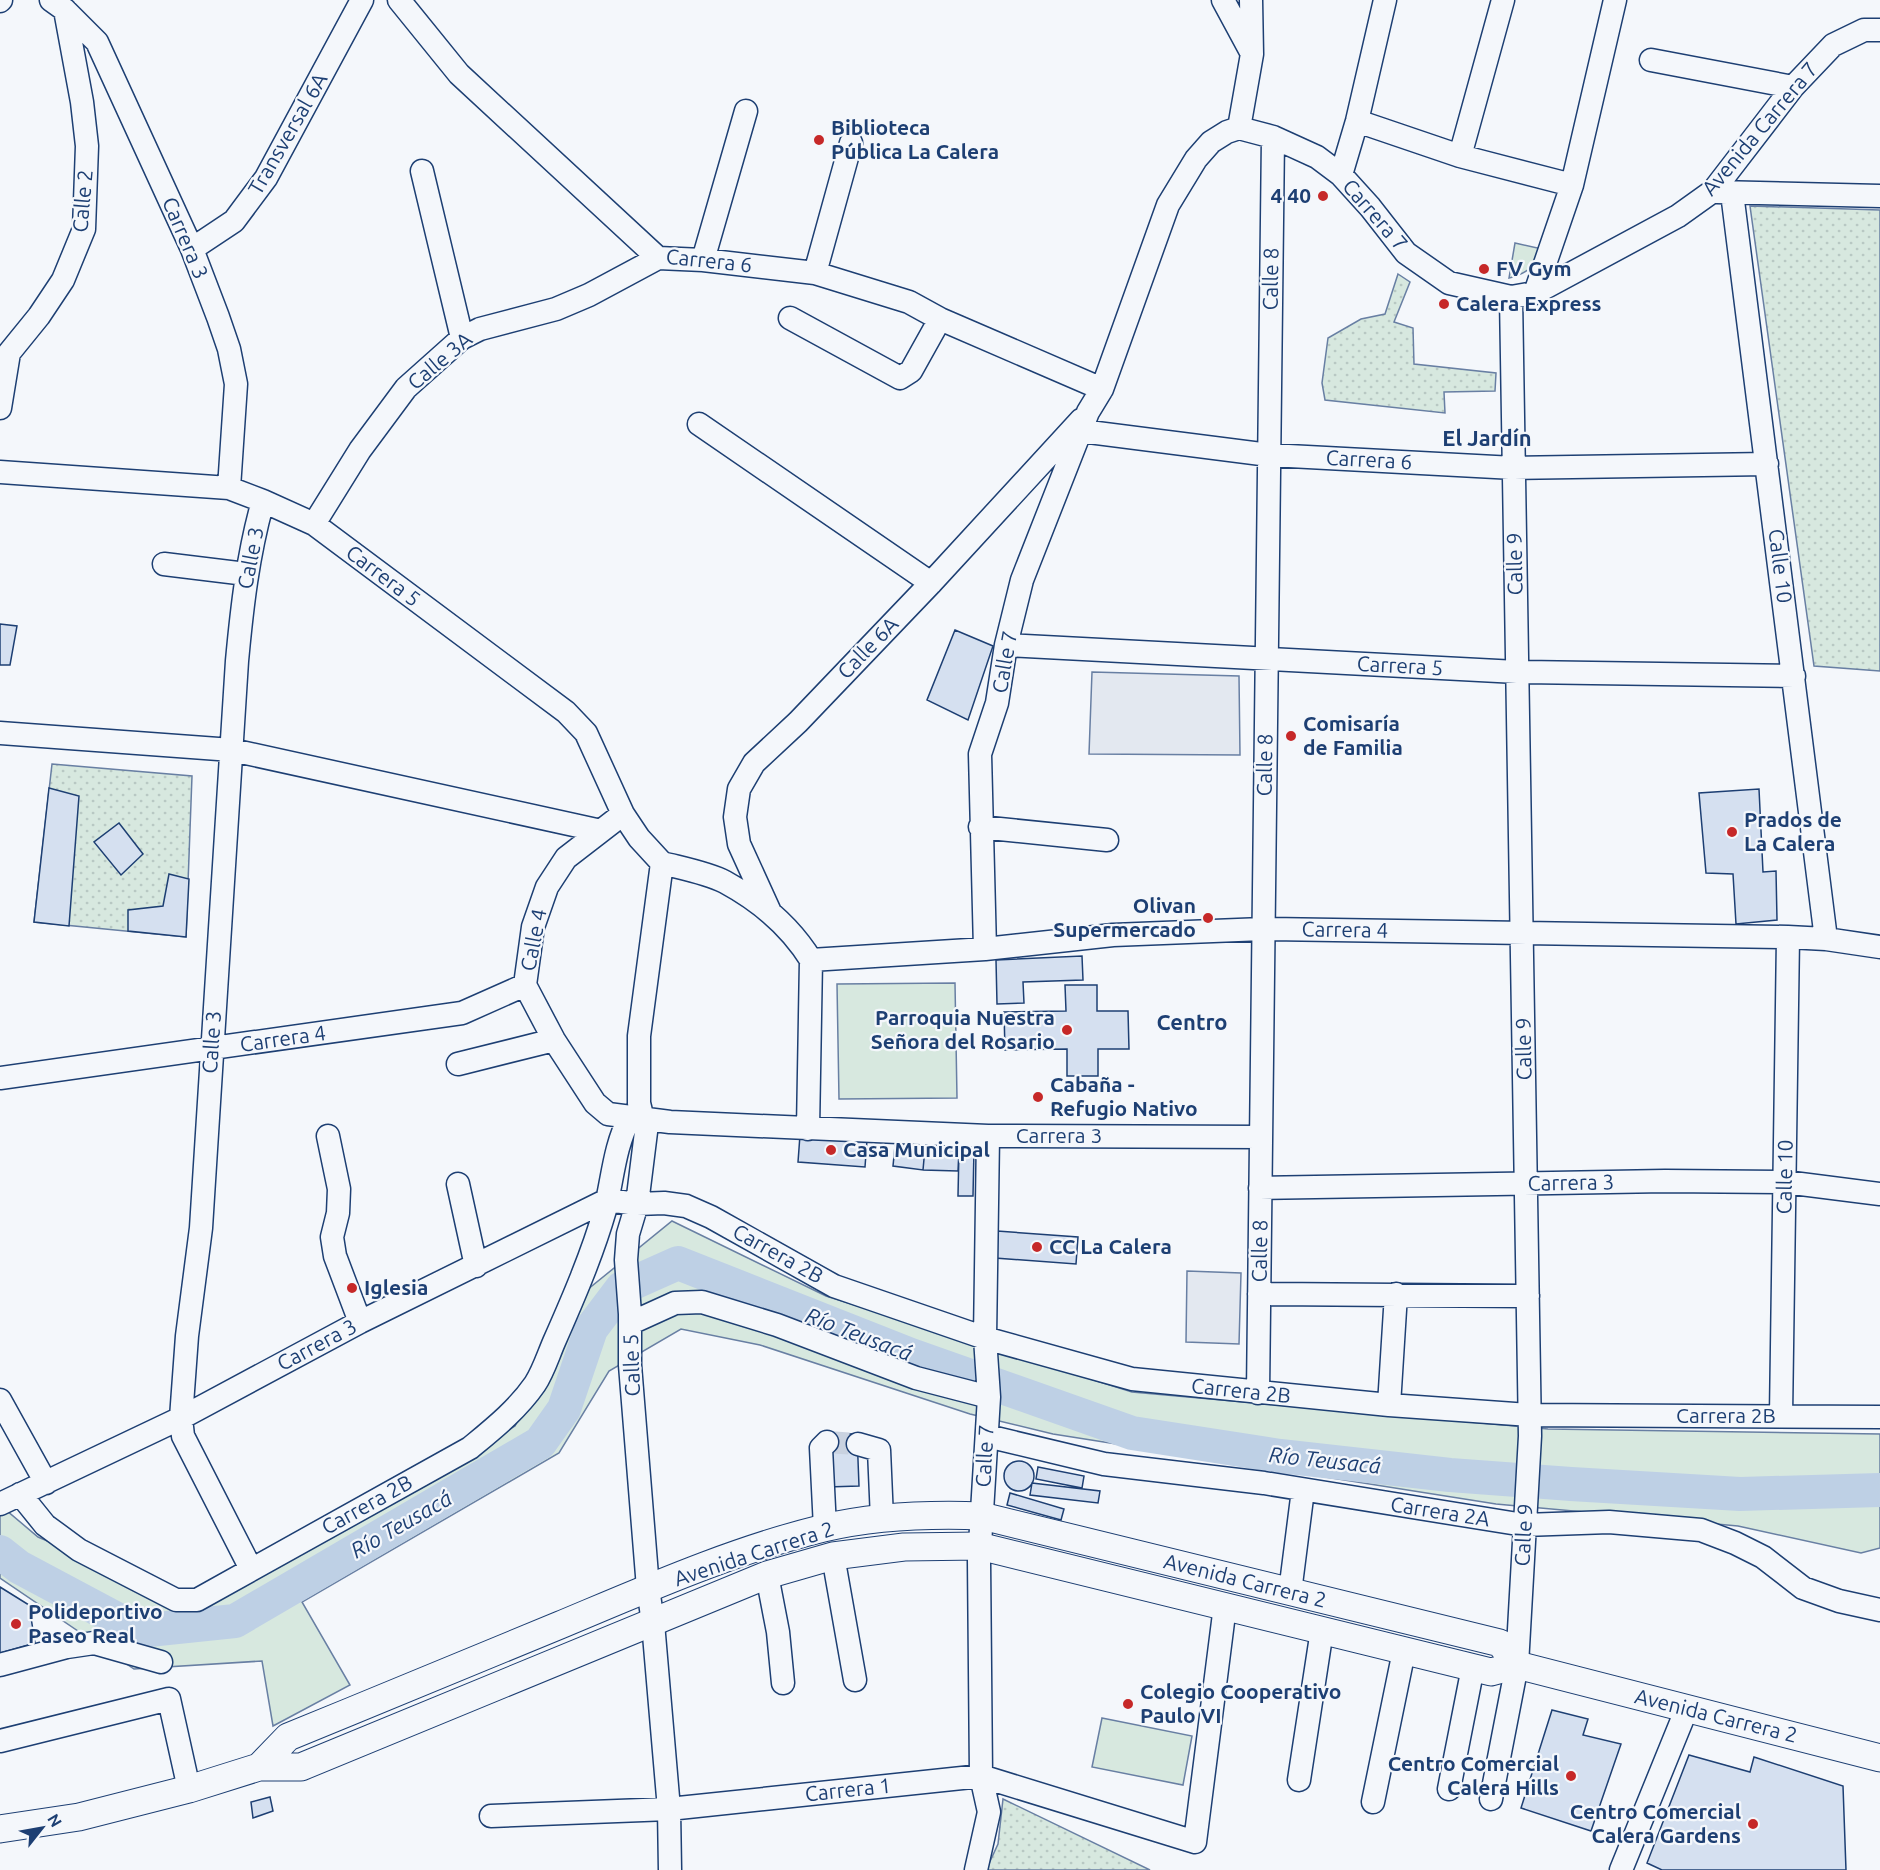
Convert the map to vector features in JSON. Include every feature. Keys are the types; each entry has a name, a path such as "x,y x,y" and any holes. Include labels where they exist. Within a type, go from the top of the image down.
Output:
{"main road":[{"name":"Avenida Carrera 2","path":"259,1767 288,1737 648,1588 760,1547 825,1528 882,1519 982,1516 1500,1643 1517,1665"},
{"path":"825,1528 833,1556"},
{"name":"Avenida Carrera 2","path":"0,1829 79,1817 189,1789 259,1767 301,1767 767,1575 833,1556 904,1546 980,1546 1491,1672 1517,1665 1880,1758"},
{"path":"1322,1630 1327,1601"}],"street":[{"name":"Transversal 6A","path":"192,249 234,221 266,178 362,0"},
{"name":"Carrera 6","path":"399,0 459,74 658,258 703,260 815,273 909,302 940,320 1102,389"},
{"path":"1223,0 1252,54"},
{"path":"1102,389 1168,205 1196,159 1211,142 1239,128 1252,54 1251,0"},
{"path":"1341,175 1357,121 1385,0"},
{"path":"1460,156 1503,0"},
{"path":"1535,293 1572,185 1615,0"},
{"name":"Carrera 3","path":"58,5 96,42 192,249 229,349 236,384 229,488"},
{"name":"Calle 2","path":"0,408 2,378 9,353 39,316 63,280 84,229 87,147 82,102 58,5"},
{"name":"Avenida Carrera 7","path":"1511,297 1535,293 1722,192 1793,87 1833,45 1864,30 1880,30"},
{"path":"1651,60 1793,87"},
{"path":"703,260 746,111"},
{"path":"1357,121 1460,156 1572,185"},
{"name":"Carrera 7","path":"1239,128 1273,137 1317,157 1341,175 1406,253 1449,283 1511,297"},
{"name":"Calle 8","path":"1258,1393 1273,137"},
{"path":"815,273 851,143"},
{"path":"422,171 462,338"},
{"path":"1722,192 1880,196"},
{"name":"Calle 10","path":"1722,192 1767,465 1826,939"},
{"name":"Calle 3A","path":"314,524 360,450 406,388 462,338 480,329 556,309 589,295 658,258"},
{"name":"Calle 9","path":"1491,1799 1517,1665 1530,1426 1511,297"},
{"path":"790,318 900,378 912,371 940,320"},
{"name":"Calle 7","path":"985,949 980,754 997,703 1006,645 1022,580 1084,422 1102,389"},
{"name":"Carrera 6","path":"1084,422 1269,455 1514,468 1767,465"},
{"name":"Calle 6A","path":"770,912 739,844 735,817 739,789 754,763 798,722 1084,422"},
{"path":"699,424 931,583"},
{"name":"Carrera 5","path":"0,472 229,488 314,524 566,712 586,733 623,814 639,838 662,862"},
{"name":"Calle 3","path":"251,1569 183,1436 181,1418 187,1336 201,1228 237,661 246,574 263,501"},
{"path":"165,564 246,574"},
{"name":"Carrera 5","path":"1006,645 1517,672 1794,676"},
{"path":"0,733 232,750 601,831"},
{"name":"Calle 4","path":"623,814 566,858 547,887 532,927 525,986 554,1040 595,1103 608,1114 636,1117"},
{"path":"981,827 1107,840"},
{"path":"662,862 723,881 785,924 811,960 808,1129"},
{"name":"Calle 5","path":"662,862 639,1036 639,1103 636,1117 646,1132 637,1204 628,1234 626,1260 631,1318 630,1365 669,1809 670,1870"},
{"name":"Carrera 4","path":"811,960 985,949 1113,935 1263,929 1788,937 1826,939 1880,947"},
{"name":"Calle 10","path":"1781,1416 1788,937"},
{"name":"Carrera 4","path":"0,1078 462,1013 525,986"},
{"path":"458,1064 554,1040"},
{"name":"Carrera 3","path":"636,1117 670,1122 988,1136 1261,1137"},
{"name":"Carrera 2B","path":"20,1494 45,1525 79,1550 176,1600 197,1600 470,1448 508,1416 536,1383 573,1299 607,1200 616,1150 622,1132 636,1117"},
{"path":"328,1136 339,1189 338,1213 332,1237 334,1256 360,1322"},
{"name":"Calle 7","path":"976,1870 989,1812 981,1776 980,1546 988,1397 985,1338 988,1136"},
{"name":"Carrera 3","path":"1260,1188 1665,1181 1785,1182 1880,1194"},
{"path":"458,1184 476,1266"},
{"name":"Carrera 3","path":"0,1504 181,1418 360,1322 607,1200"},
{"path":"607,1200 637,1204"},
{"name":"Carrera 2B","path":"637,1204 664,1203 687,1206 711,1217 834,1286 985,1338 1132,1379 1389,1405 1530,1426 1781,1416 1880,1417"},
{"path":"1259,1294 1528,1296"},
{"path":"1389,1405 1396,1294"},
{"path":"631,1318 675,1303 702,1302 777,1325 915,1378 988,1397"},
{"path":"0,1400 46,1483"},
{"name":"Carrera 2A","path":"987,1436 1104,1464 1264,1482 1524,1525 1609,1522 1701,1530 1763,1557 1803,1588 1839,1601 1880,1610"},
{"path":"825,1528 821,1449 827,1442"},
{"path":"858,1444 879,1450 882,1519"},
{"path":"1290,1592 1303,1490"},
{"path":"833,1556 855,1680"},
{"path":"767,1575 778,1632 783,1683"},
{"name":"Carrera 1","path":"491,1816 669,1809 981,1776 1195,1842 1225,1606"},
{"path":"1299,1780 1322,1630"},
{"path":"0,1665 66,1647 94,1643 161,1662"},
{"path":"1373,1802 1404,1651"},
{"path":"1449,1789 1473,1667"},
{"path":"0,1741 169,1699 189,1789"},
{"path":"1621,1870 1687,1708"}],"shaded area":[{"path":"1750,206 1880,210 1880,671 1814,666"},
{"path":"1515,243 1542,249 1530,268 1509,278"},
{"path":"1398,274 1410,282 1394,322 1413,328 1414,364 1496,373 1495,391 1444,392 1445,413 1325,400 1322,383 1328,338 1361,319 1385,314"},
{"path":"1092,672 1239,676 1240,755 1089,754"},
{"path":"52,764 192,776 186,937 34,922"},
{"path":"955,983 957,1098 839,1099 837,984"},
{"path":"672,1221 826,1296 1132,1392 1548,1429 1880,1434 1880,1548 1861,1553 1738,1526 1496,1504 1053,1434 970,1414 760,1345 681,1329 609,1371 559,1453 302,1602 350,1685 273,1726 262,1661 134,1669 0,1578 0,1505 38,1537 206,1607 515,1426 587,1290"},
{"path":"1187,1271 1241,1273 1239,1344 1186,1342"},
{"path":"1102,1718 1192,1736 1183,1785 1092,1767"},
{"path":"1003,1799 1150,1870 986,1870 998,1844"}],"building":[{"path":"0,624 17,626 10,665 0,665"},
{"path":"955,630 993,646 968,720 927,700"},
{"path":"49,788 79,796 69,926 34,922"},
{"name":"Prados de La Calera","path":"1759,789 1763,872 1776,871 1777,920 1736,924 1733,874 1706,873 1699,793"},
{"path":"119,823 143,854 121,875 94,842"},
{"path":"169,874 189,879 186,937 128,931 128,910 163,906"},
{"path":"1082,956 1083,980 1023,982 1024,1003 997,1004 996,960"},
{"name":"Parroquia Nuestra Señora del Rosario","path":"1065,985 1097,985 1097,1011 1128,1011 1129,1049 1098,1049 1098,1076 1067,1076 1067,1049 1005,1050 1004,1012 1066,1011"},
{"path":"800,1135 867,1140 865,1167 798,1162"},
{"path":"895,1146 925,1148 923,1170 893,1166"},
{"path":"925,1148 959,1149 958,1171 923,1170"},
{"path":"959,1149 974,1149 973,1196 958,1196"},
{"name":"CC La Calera","path":"997,1231 1078,1237 1076,1264 995,1258"},
{"path":"826,1434 857,1434 859,1486 827,1487"},
{"path":"1019,1461 1025,1462 1033,1470 1033,1482 1025,1490 1019,1491 1013,1490 1005,1482 1004,1476 1005,1470 1013,1462"},
{"path":"1038,1467 1084,1476 1082,1488 1036,1479"},
{"path":"1032,1483 1100,1491 1098,1503 1030,1495"},
{"path":"1010,1493 1064,1509 1061,1520 1007,1505"},
{"name":"Polideportivo Paseo Real","path":"0,1587 29,1605 35,1643 0,1653"},
{"name":"Centro Comercial Calera Hills","path":"1552,1710 1588,1719 1583,1735 1621,1744 1591,1831 1521,1808"},
{"name":"Centro Comercial Calera Gardens","path":"1689,1755 1750,1772 1754,1757 1843,1786 1846,1870 1662,1870 1647,1863"},
{"path":"270,1797 273,1811 253,1818 251,1802"}],"waterway":[{"name":"Río Teusacá","path":"0,1552 19,1567 139,1631 235,1621 540,1443 564,1409 591,1329 622,1288 678,1263 911,1355 1132,1433 1280,1456 1450,1475 1740,1494 1880,1490"}],"tunnel":[{"path":"827,1442 858,1444"}],"place":[{"name":"Biblioteca Pública La Calera","path":"819,140"},
{"name":"4 40","path":"1323,196"},
{"name":"FV Gym","path":"1484,269"},
{"name":"Calera Express","path":"1444,304"},
{"name":"Comisaría de Familia","path":"1291,736"},
{"name":"Prados de La Calera","path":"1732,832"},
{"name":"Olivan Supermercado","path":"1208,918"},
{"name":"Parroquia Nuestra Señora del Rosario","path":"1067,1030"},
{"name":"Cabaña - Refugio Nativo","path":"1038,1097"},
{"name":"Casa Municipal","path":"831,1150"},
{"name":"CC La Calera","path":"1037,1247"},
{"name":"Iglesia","path":"352,1288"},
{"name":"Polideportivo Paseo Real","path":"16,1624"},
{"name":"Colegio Cooperativo Paulo VI","path":"1128,1704"},
{"name":"Centro Comercial Calera Hills","path":"1571,1776"},
{"name":"Centro Comercial Calera Gardens","path":"1753,1824"}],"district":[{"name":"El Jardín","path":"1487,438"},
{"name":"Centro","path":"1192,1022"}]}
